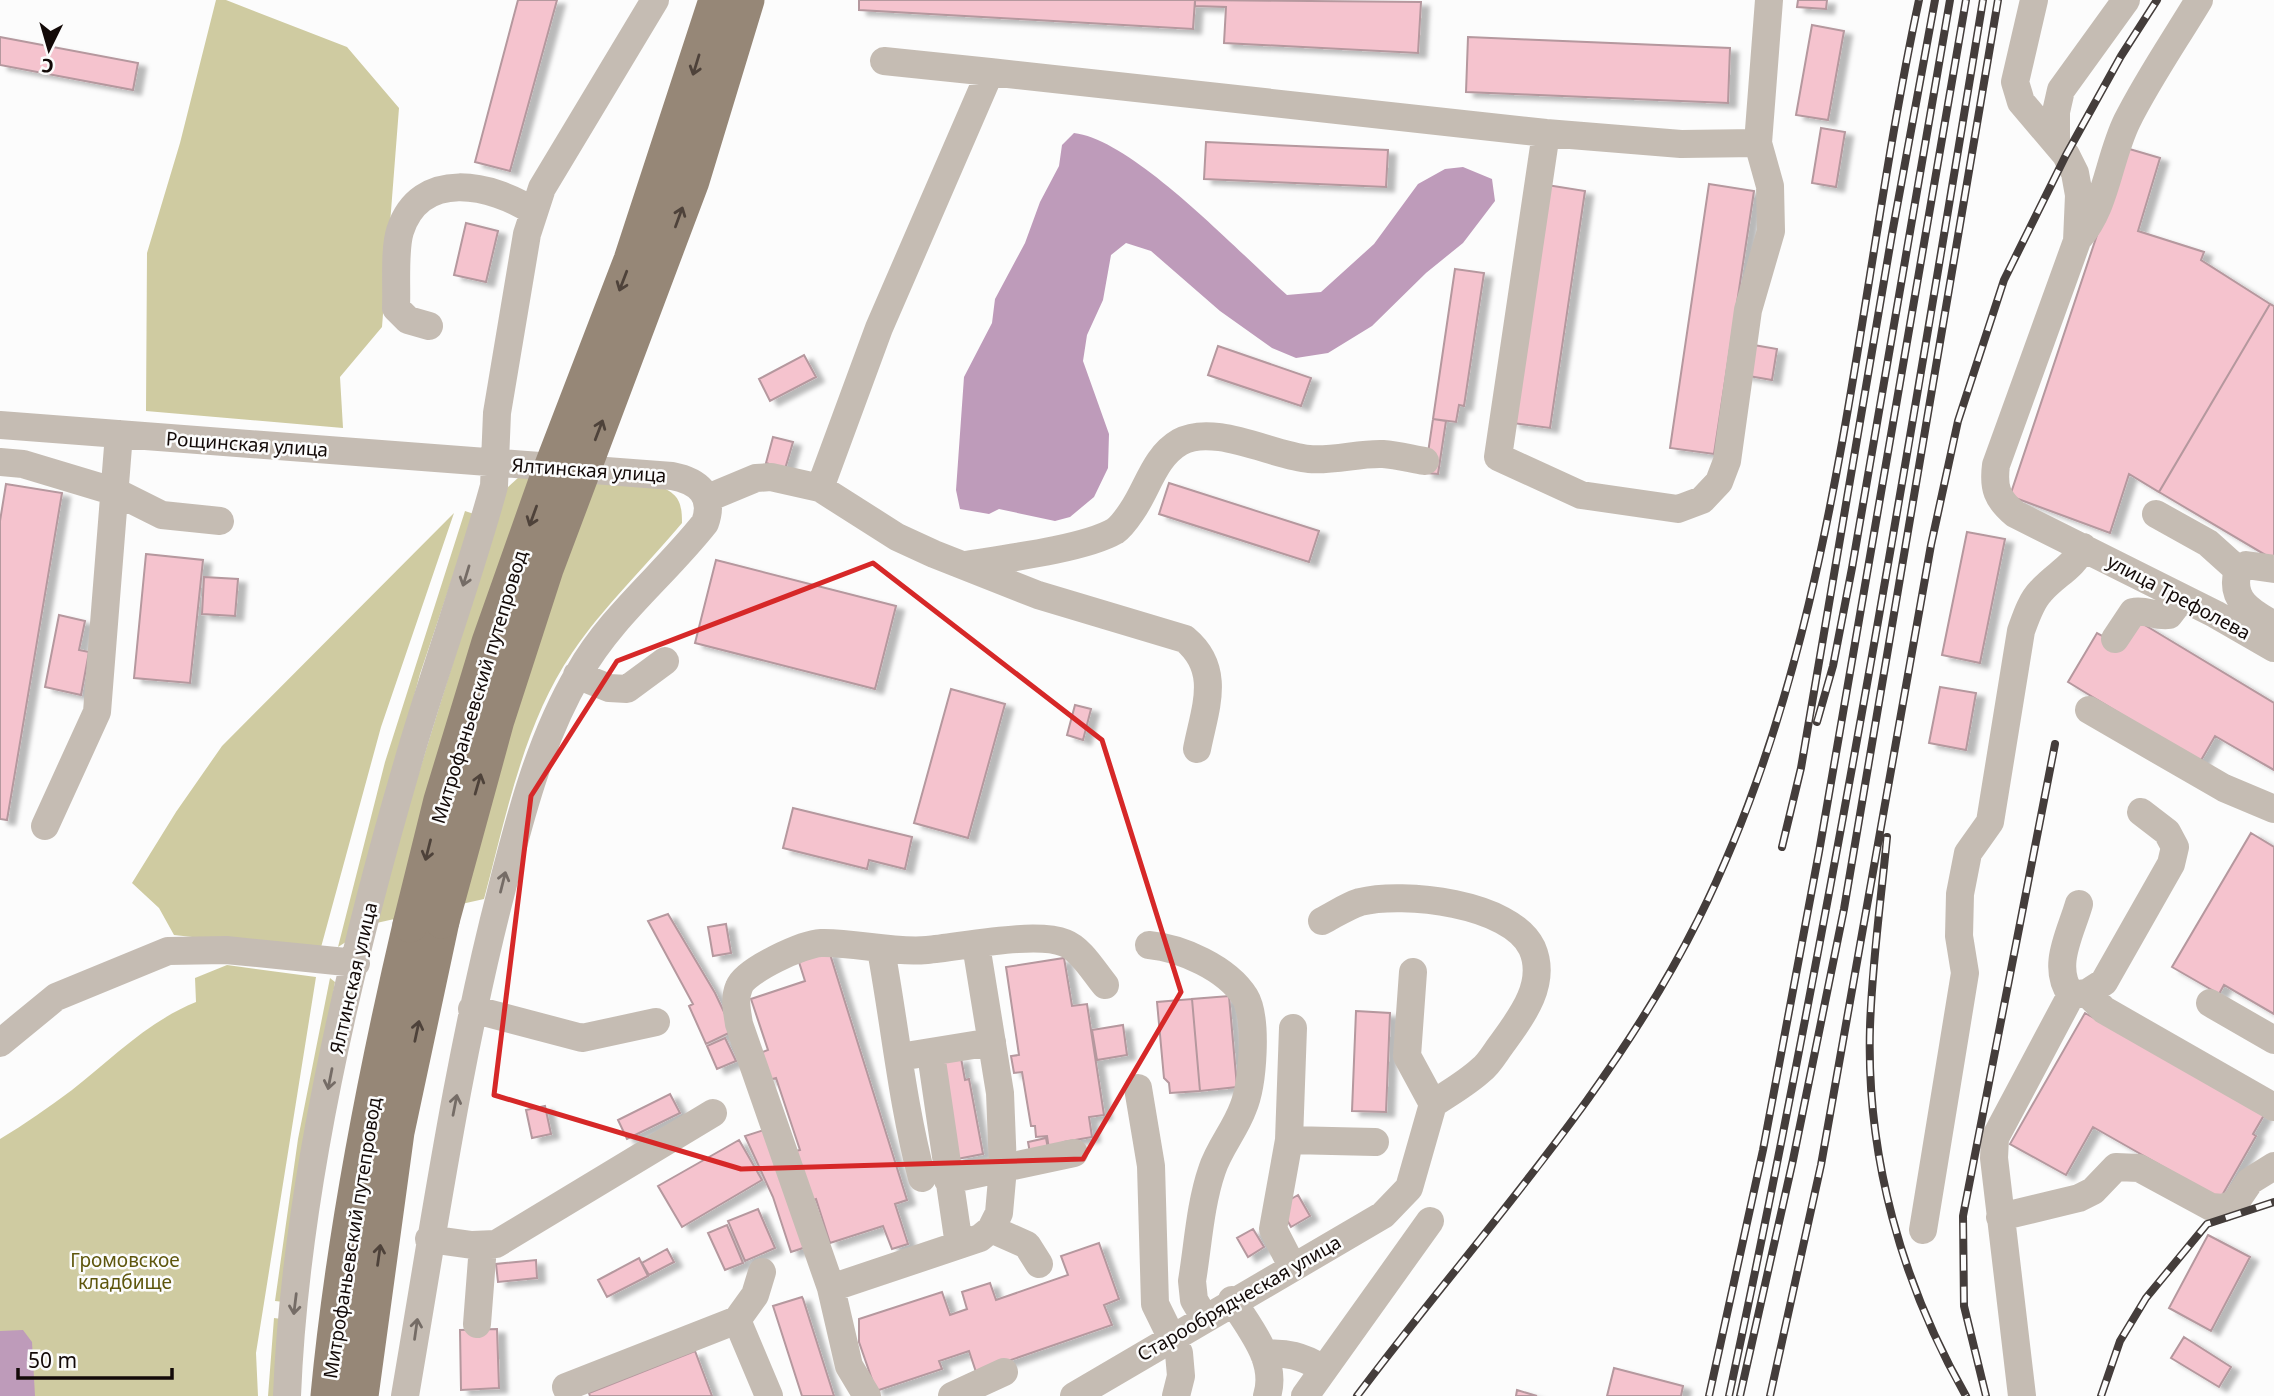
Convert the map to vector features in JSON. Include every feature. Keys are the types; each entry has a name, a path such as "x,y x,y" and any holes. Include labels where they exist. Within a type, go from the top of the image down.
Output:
{"main road":[{"name":"Митрофаньевский путепровод","path":"361,1396 441,800 489,642 546,481 631,260 716,0"},
{"name":"Митрофаньевский путепровод","path":"328,1396 333,1341 361,1161 426,923 546,569 682,207 726,78 747,0"}],"street":[{"path":"494,463 497,413 527,234 541,188 656,0"},
{"path":"1546,133 1498,457 1581,495 1678,509 1702,500 1719,482 1727,461 1748,310 1771,231 1769,186 1758,143 1769,0"},
{"path":"2034,0 2015,82 2021,102 2056,143 2075,173 2079,195 2077,241"},
{"path":"2056,143 2056,112 2061,90 2126,0"},
{"path":"2077,241 2093,222 2114,150 2128,119 2199,0"},
{"path":"884,61 1546,133 1681,144 1758,143"},
{"path":"820,488 879,328 990,72"},
{"path":"429,326 408,320 396,308 400,231 417,204 443,188 476,188 502,193 534,212"},
{"name":"улица Трефолева","path":"2077,241 1996,465 1993,485 2001,503 2015,514 2182,598 2274,648"},
{"name":"Рощинская улица","path":"0,425 494,463"},
{"path":"45,827 97,712 119,434"},
{"path":"965,565 1091,540 1116,530 1131,513 1153,470 1166,453 1181,441 1204,437 1229,439 1307,459 1338,460 1382,454 1425,461"},
{"path":"0,462 23,464 116,492 162,515 220,521"},
{"name":"Ялтинская улица","path":"287,1396 305,1221 331,1075 356,963 406,767 494,486 494,463 671,476 693,483 708,498"},
{"path":"405,1396 429,1239 472,1009 530,788 547,741 577,675 595,646 705,523 709,511 708,498 756,478 771,477 820,488 897,537 1038,595 1185,639 1200,652 1208,670 1207,694 1197,749"},
{"path":"2156,514 2208,543 2238,570"},
{"path":"1923,1230 1965,973 1959,936 1959,894 1968,853 1990,822 2021,631 2028,611 2041,591 2076,562 2083,547"},
{"path":"2274,569 2246,565 2238,570 2235,589 2240,601 2274,625"},
{"path":"2115,639 2133,612 2169,615 2182,598"},
{"path":"577,675 609,688 627,689 665,661"},
{"path":"2089,710 2224,788 2274,808"},
{"path":"2022,1396 2000,1217 1994,1158 1995,1138 2079,994 2104,982 2171,864 2175,847 2167,832 2141,812"},
{"path":"1322,921 1360,902 1398,898 1447,903 1500,920 1519,933 1532,948 1536,969 1533,992 1525,1013 1483,1069 1433,1104 1407,1056 1413,972"},
{"path":"2079,904 2060,965 2062,982 2104,1010 2274,1107"},
{"path":"867,1396 849,1366 831,1288 738,1024 736,1002 739,984 751,973 804,946 822,943 881,950 1044,939 1066,943 1105,985"},
{"path":"831,1288 980,1238 991,1229 999,1213 1003,1168 1000,1093 976,945"},
{"path":"1149,945 1193,955 1245,997 1251,1013 1248,1093 1212,1170 1192,1282 1194,1300 1204,1317"},
{"path":"0,1043 56,997 168,951 226,950 356,963"},
{"path":"881,950 900,1056 909,1127 935,1179 959,1245"},
{"path":"2210,1003 2274,1040"},
{"path":"472,1009 582,1038 656,1023"},
{"path":"1292,1266 1273,1229 1289,1140 1293,1028"},
{"path":"900,1056 931,1054 992,1042"},
{"path":"931,1054 935,1179"},
{"path":"1139,1088 1151,1166 1155,1304 1171,1336 1181,1365 1176,1396"},
{"name":"Старообрядческая улица","path":"1074,1396 1232,1300 1383,1215 1403,1197 1413,1177 1433,1104"},
{"path":"429,1239 483,1246 496,1244 713,1113"},
{"path":"1289,1140 1374,1142"},
{"path":"935,1179 1074,1153"},
{"path":"2000,1217 2079,1198 2093,1191 2116,1167 2139,1168 2211,1207 2224,1208 2235,1203 2249,1181 2274,1166"},
{"path":"1305,1396 1322,1368 1430,1222"},
{"path":"991,1229 1027,1245 1039,1264"},
{"path":"477,1324 483,1246"},
{"path":"570,1396 566,1387 737,1321 755,1295 762,1272"},
{"path":"1232,1300 1264,1354 1270,1370 1267,1396"},
{"path":"737,1321 769,1396"},
{"path":"1264,1354 1285,1352 1305,1357 1322,1368"},
{"path":"951,1396 1004,1372"}],"highlighted area":[{"path":"873,563 1102,740 1181,992 1083,1159 741,1169 494,1095 531,796 617,661"}],"green space":[{"path":"216,0 226,0 347,47 399,108 382,327 340,377 343,428 146,411 147,253 180,143"},
{"path":"519,477 657,485 670,491 680,503 682,523 597,619 555,681 528,741 484,899 372,924 507,488"},
{"path":"465,511 474,514 420,674 349,940 338,947 385,762"},
{"path":"454,513 381,727 320,951 174,935 159,908 132,883 176,812 222,746"},
{"name":"Громовское кладбище","path":"227,965 316,977 256,1353 258,1396 0,1396 0,1139 72,1090 146,1030 196,1002 195,978"},
{"path":"330,978 335,982 284,1302 275,1301 298,1139"},
{"path":"274,1318 282,1319 274,1396 268,1396"}],"shaded area":[{"path":"1074,133 1098,140 1126,155 1155,176 1185,200 1287,295 1321,292 1374,244 1418,184 1445,169 1463,167 1492,179 1495,201 1463,243 1426,273 1372,326 1328,353 1296,358 1272,348 1220,311 1151,251 1126,243 1111,255 1103,300 1087,335 1083,361 1109,434 1108,468 1094,497 1070,517 1055,521 999,509 989,514 960,509 956,490 964,377 992,323 995,299 1025,243 1040,202 1059,166 1062,145"},
{"path":"23,1330 32,1342 35,1396 0,1396 0,1331"}],"building":[{"path":"518,0 557,0 510,171 475,162"},
{"path":"859,0 1195,0 1193,29 859,10"},
{"path":"1195,0 1421,2 1418,53 1224,43 1226,7 1195,6"},
{"path":"1798,0 1827,0 1826,9 1797,7"},
{"path":"1812,25 1844,31 1828,120 1796,115"},
{"path":"0,37 138,63 133,90 0,65"},
{"path":"1468,37 1730,48 1728,103 1466,92"},
{"path":"1821,128 1845,132 1836,187 1812,183"},
{"path":"1206,142 1388,150 1386,187 1204,179"},
{"path":"2126,148 2160,158 2138,231 2204,252 2201,260 2270,304 2159,492 2129,474 2110,533 2010,496"},
{"path":"1709,184 1754,191 1714,454 1670,448"},
{"path":"1547,185 1585,191 1550,428 1512,423"},
{"path":"466,223 498,231 486,282 454,275"},
{"path":"1455,269 1484,273 1464,406 1459,405 1456,422 1433,419"},
{"path":"2270,304 2274,306 2274,560 2159,492"},
{"path":"1748,344 1777,349 1772,380 1743,375"},
{"path":"1218,346 1311,378 1301,406 1208,375"},
{"path":"804,355 816,377 770,401 759,379"},
{"path":"1433,419 1446,421 1438,474 1425,473"},
{"path":"773,437 793,442 785,469 766,463"},
{"path":"1169,483 1319,531 1309,562 1159,514"},
{"path":"6,484 62,493 7,820 0,819 0,521"},
{"path":"1967,532 2005,539 1980,663 1942,655"},
{"path":"146,554 203,560 190,683 134,678"},
{"path":"716,560 896,606 875,689 695,643"},
{"path":"204,577 238,579 235,616 202,614"},
{"path":"59,615 85,621 79,650 89,652 81,695 45,687"},
{"path":"2138,621 2274,703 2274,770 2215,736 2200,762 2068,682 2097,633 2123,647"},
{"path":"1940,687 1976,693 1966,750 1929,743"},
{"path":"951,689 1005,704 968,838 914,823"},
{"path":"1075,705 1091,709 1083,740 1067,735"},
{"path":"793,808 912,837 905,869 869,860 867,869 783,848"},
{"path":"2251,833 2274,847 2274,1014 2224,985 2219,994 2172,967"},
{"path":"668,914 715,993 733,1031 706,1044 689,1006 693,1004 648,921"},
{"path":"726,924 731,953 713,956 708,927"},
{"path":"829,951 907,1200 895,1204 908,1244 892,1249 883,1226 830,1243 816,1199 807,1202 791,1152 800,1150 776,1078 769,1080 760,1053 768,1050 751,999 805,981 799,962"},
{"path":"1064,958 1072,1006 1087,1004 1104,1115 1089,1117 1092,1137 1064,1142 1049,1149 1047,1136 1036,1137 1035,1126 1031,1126 1022,1072 1014,1073 1011,1056 1019,1055 1006,967"},
{"path":"1229,996 1237,1087 1200,1091 1192,999"},
{"path":"1192,999 1200,1091 1170,1093 1169,1083 1164,1078 1157,1002"},
{"path":"1356,1011 1390,1013 1386,1112 1352,1111"},
{"path":"2085,1013 2264,1115 2253,1134 2256,1136 2220,1199 2093,1127 2066,1175 2010,1144"},
{"path":"1123,1025 1127,1055 1097,1060 1092,1030"},
{"path":"725,1038 736,1061 717,1069 707,1046"},
{"path":"961,1058 965,1080 969,1079 983,1154 957,1159 939,1062"},
{"path":"670,1094 680,1113 627,1139 618,1120"},
{"path":"545,1106 551,1134 532,1138 526,1110"},
{"path":"767,1129 806,1247 791,1252 773,1197 745,1136"},
{"path":"1046,1138 1048,1149 1030,1153 1028,1142"},
{"path":"739,1140 762,1180 682,1227 658,1186"},
{"path":"1298,1195 1310,1216 1291,1227 1279,1206"},
{"path":"758,1209 775,1248 745,1261 728,1221"},
{"path":"727,1225 743,1263 725,1270 708,1233"},
{"path":"1253,1229 1264,1247 1248,1257 1237,1238"},
{"path":"2208,1235 2250,1257 2211,1331 2169,1308"},
{"path":"1099,1243 1119,1299 1104,1305 1112,1325 976,1372 969,1351 939,1361 942,1369 876,1391 859,1342 859,1319 942,1292 950,1315 967,1309 962,1292 990,1283 996,1300 1068,1275 1061,1256"},
{"path":"667,1249 674,1262 649,1275 642,1263"},
{"path":"639,1258 648,1276 607,1297 598,1280"},
{"path":"536,1260 537,1278 498,1282 496,1264"},
{"path":"802,1297 834,1396 802,1396 773,1306"},
{"path":"497,1329 499,1388 461,1390 460,1330"},
{"path":"2184,1337 2231,1367 2219,1387 2171,1358"},
{"path":"695,1351 712,1396 590,1396 589,1393"},
{"path":"1614,1368 1683,1386 1681,1396 1607,1396"},
{"path":"1517,1390 1537,1396 1516,1396"}],"railway":[{"path":"1357,1396 1538,1166 1624,1047 1663,985 1698,920 1746,811 1784,699 1813,584 1837,468 1896,116 1919,0"},
{"path":"1782,847 1801,768 1892,234 1935,0"},
{"path":"1817,722 1833,666 1852,568 1950,0"},
{"path":"1709,1396 1763,1150 1819,852 1966,0"},
{"path":"1729,1396 1833,874 1983,0"},
{"path":"1740,1396 1793,1160 1844,909 1998,0"},
{"path":"1770,1396 1821,1165 1931,545 1958,421 2004,280 2066,155 2121,56 2157,0"},
{"path":"1986,1396 1964,1306 1963,1216 2055,744"},
{"path":"1887,837 1871,1003 1870,1076 1874,1124 1892,1218 1906,1264 1923,1309 1966,1396"},
{"path":"2101,1396 2120,1341 2146,1298 2207,1224 2274,1202"}]}
